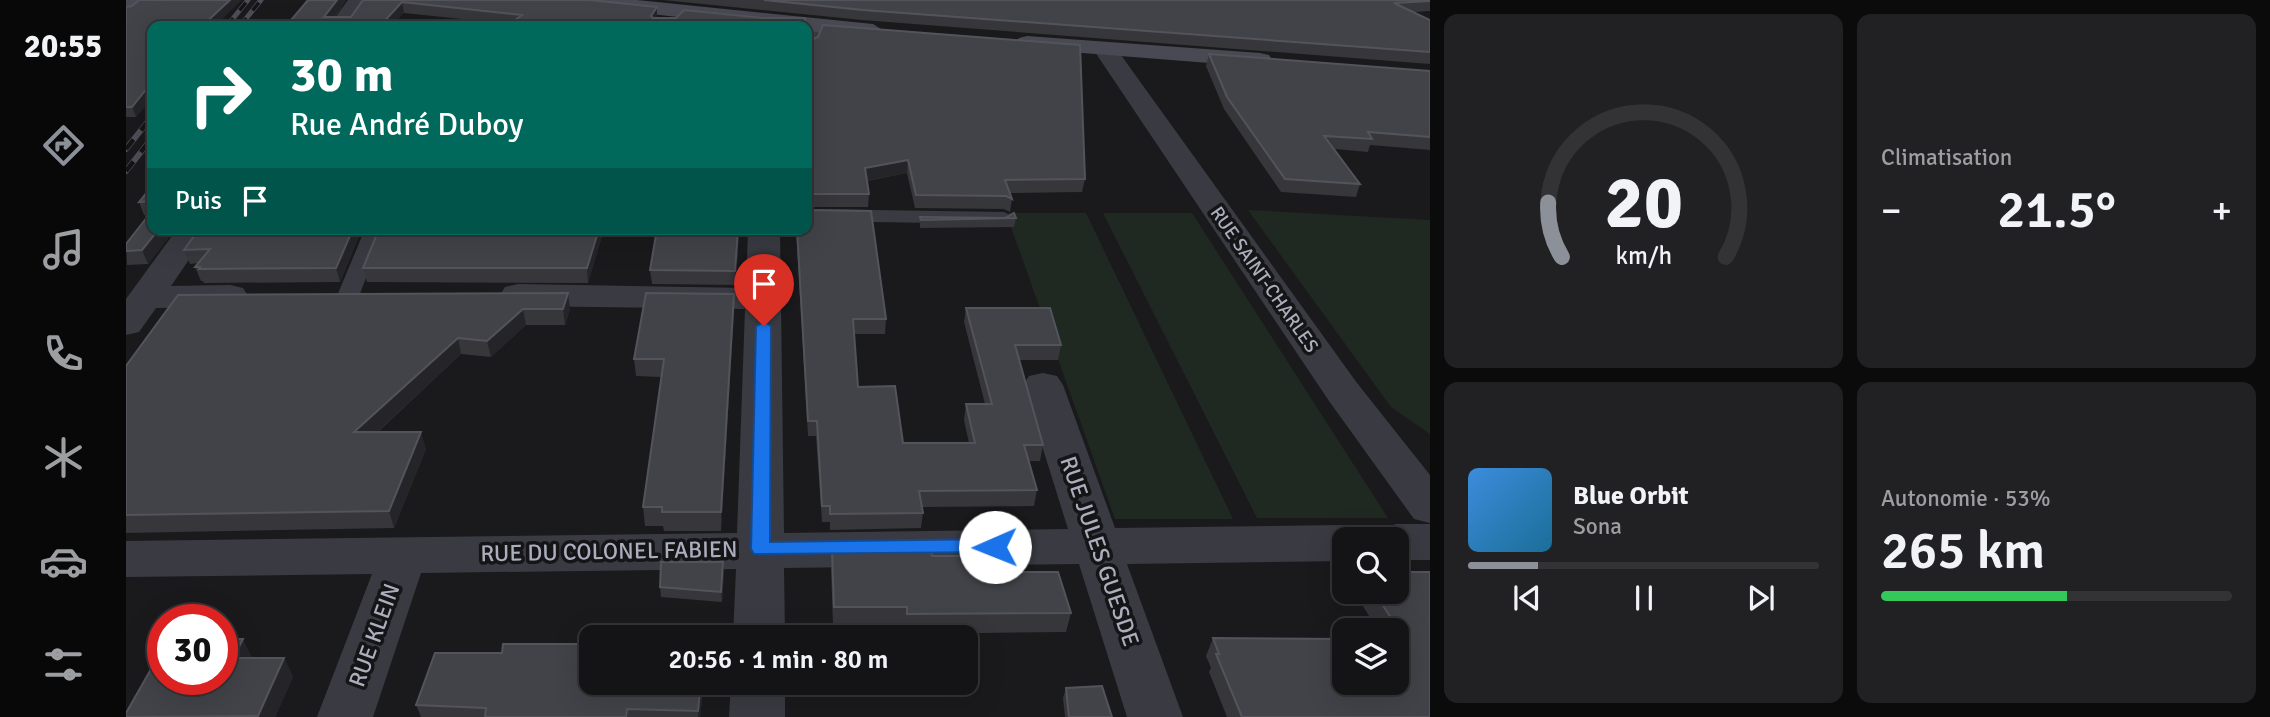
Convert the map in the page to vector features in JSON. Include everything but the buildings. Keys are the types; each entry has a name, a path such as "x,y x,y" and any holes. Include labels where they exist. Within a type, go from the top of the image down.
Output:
{"street":[{"path":"126,8 138,0"},
{"path":"344,21 359,0"},
{"path":"575,0 690,21"},
{"path":"812,34 899,33"},
{"path":"1004,41 1286,62"},
{"name":"RUE SAINT-CHARLES","path":"1105,48 1343,392 1430,507"},
{"path":"136,311 190,235"},
{"path":"759,625 764,235"},
{"path":"335,296 389,295"},
{"path":"484,295 764,299"},
{"path":"136,311 267,296"},
{"name":"RUE JULES GUESDE","path":"1043,385 1155,717"},
{"path":"1409,542 1430,542"},
{"name":"RUE DU COLONEL FABIEN","path":"126,559 1332,543"},
{"name":"RUE KLEIN","path":"345,717 403,554"},
{"path":"757,717 758,695"}],"lane":[{"path":"812,215 1004,218"},
{"path":"335,296 371,235"}],"shaded area":[{"path":"1248,210 1430,220 1430,434 1391,407"},
{"path":"1006,213 1086,213 1233,519 1115,519"},
{"path":"1103,213 1192,213 1388,518 1257,518"}],"railway":[{"path":"231,21 248,0"},
{"path":"244,21 261,0"},
{"path":"126,149 147,123"},
{"path":"126,171 147,144"}],"route":[{"path":"764,326 761,549 995,547"}]}
